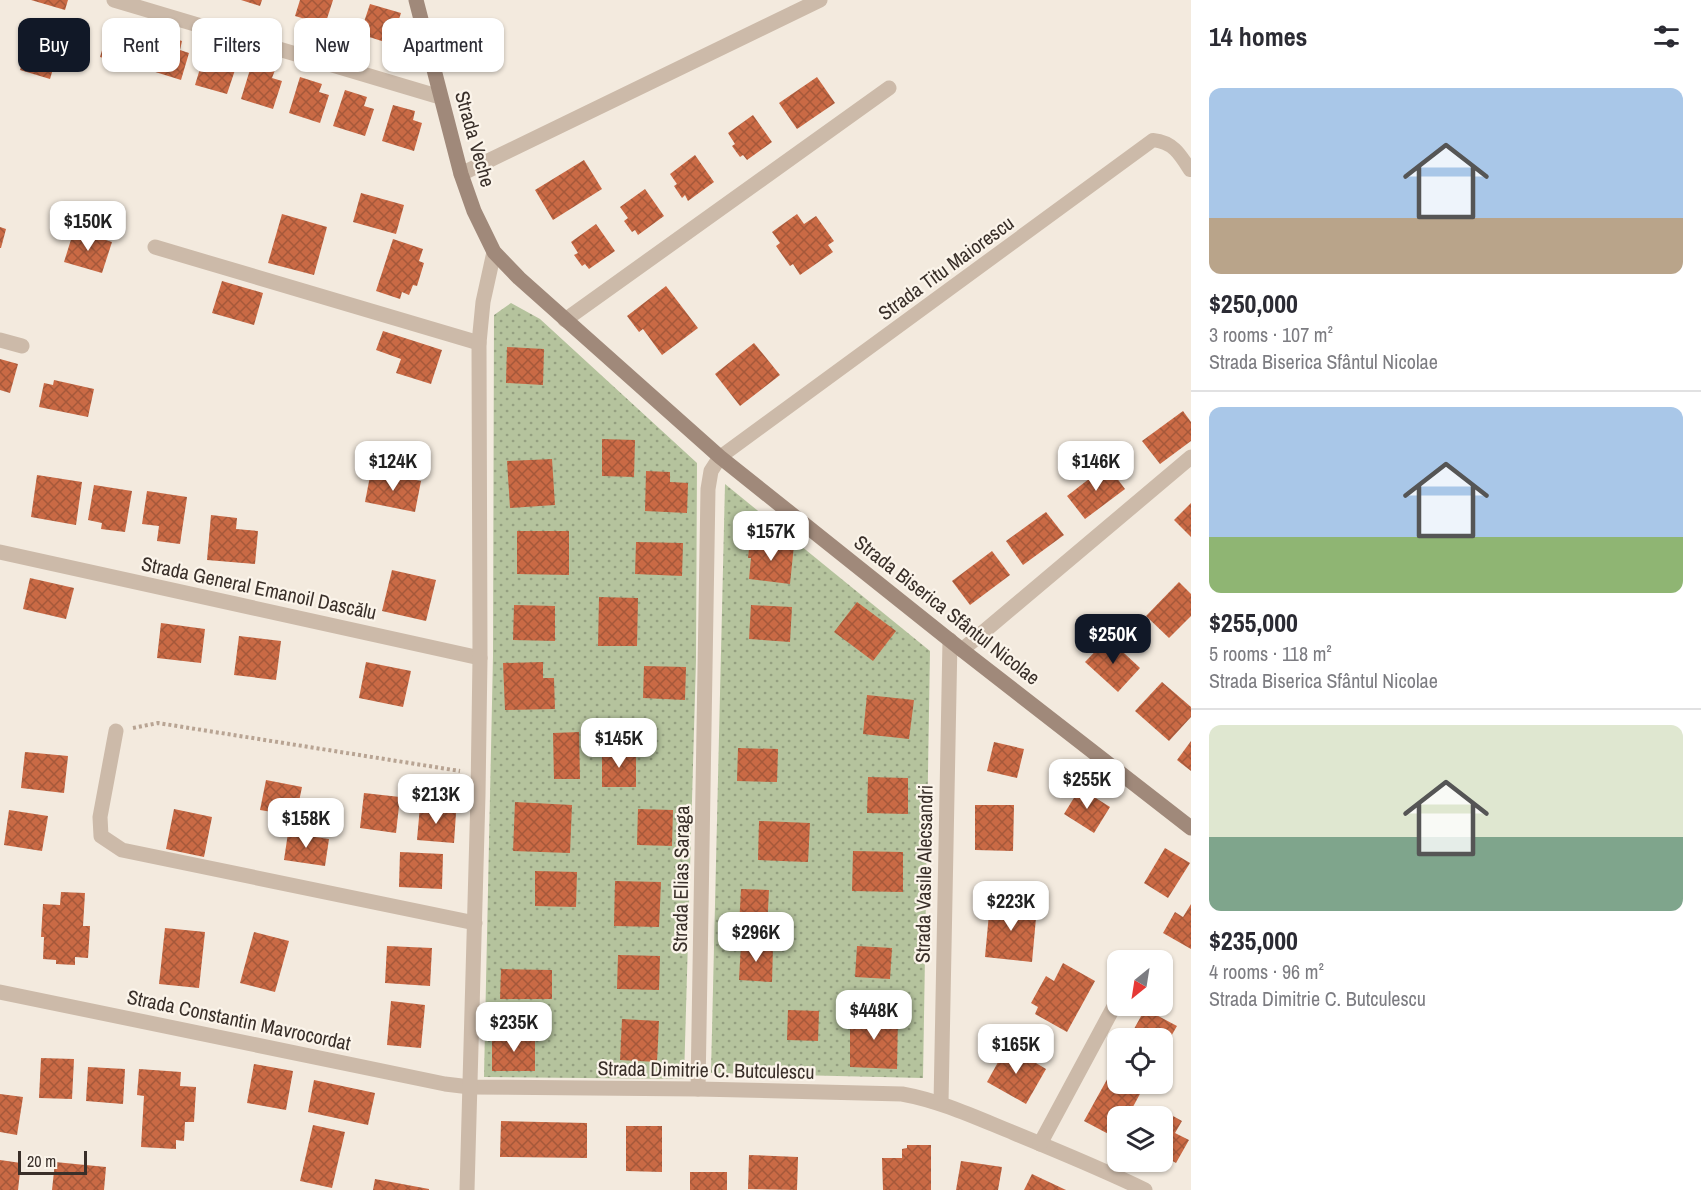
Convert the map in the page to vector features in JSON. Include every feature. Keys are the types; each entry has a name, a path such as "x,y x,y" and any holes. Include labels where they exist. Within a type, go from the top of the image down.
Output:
{"street":[{"path":"114,0 440,97"},
{"name":"Strada Veche","path":"416,0 461,174 474,211 494,252"},
{"path":"461,174 820,0"},
{"path":"565,320 889,88"},
{"path":"155,247 479,343"},
{"path":"467,1190 480,658 479,343 485,293 494,252"},
{"name":"Strada Biserica Sfântul Nicolae","path":"494,252 565,320 720,457 962,650 1191,828"},
{"path":"0,340 22,346"},
{"name":"Strada Elias Saraga","path":"698,1089 708,489 711,471 720,457"},
{"path":"962,650 1191,458"},
{"name":"Strada General Emanoil Dascălu","path":"0,552 480,658"},
{"name":"Strada Vasile Alecsandri","path":"941,1103 950,640"},
{"path":"116,730 100,817 101,836 122,850 475,923"},
{"name":"Strada Constantin Mavrocordat","path":"0,992 445,1084 470,1087"},
{"path":"1040,1144 1109,1016"},
{"name":"Strada Dimitrie C. Butculescu","path":"470,1087 902,1094 941,1103"},
{"path":"941,1103 1145,1190"}],"lane":[{"name":"Strada Titu Maiorescu","path":"720,457 1153,140 1163,141 1176,149 1190,170"}],"path":[{"path":"116,730 158,723 478,774"}],"green space":[{"path":"511,303 540,319 697,463 696,660 684,1079 484,1077 493,656 494,315"},
{"path":"725,484 930,651 923,1078 711,1073"}],"building":[{"path":"31,0 68,0 65,10"},
{"path":"241,0 262,0 260,6"},
{"path":"300,0 333,0 327,18 295,16"},
{"path":"370,4 401,13 399,18 382,18 382,41 370,37 370,18 365,18"},
{"path":"180,50 189,53 181,80 155,72 180,72"},
{"path":"27,72 52,72 50,79"},
{"path":"199,72 234,72 227,94 195,85"},
{"path":"249,72 274,72 272,78 282,81 273,109 241,99"},
{"path":"300,77 322,84 319,92 329,95 320,123 289,113"},
{"path":"817,77 835,103 797,129 779,103"},
{"path":"345,90 367,97 364,106 374,109 365,136 333,126"},
{"path":"393,105 415,111 413,120 422,123 414,151 382,141"},
{"path":"753,115 772,142 747,160 743,155 740,157 732,146 735,144 728,133"},
{"path":"695,155 714,182 688,201 685,195 682,198 674,186 677,184 670,174"},
{"path":"584,160 602,189 553,220 535,190"},
{"path":"645,189 664,216 638,235 635,230 632,232 624,221 628,218 620,207"},
{"path":"361,193 404,205 396,234 353,222"},
{"path":"282,214 327,227 314,275 268,263"},
{"path":"797,214 804,224 816,216 834,241 828,245 833,252 800,275 793,264 790,266 776,246 780,243 772,232"},
{"path":"596,224 615,251 589,269 585,264 582,266 574,255 578,253 571,242"},
{"path":"0,227 6,229 1,248 0,248"},
{"path":"74,230 112,242 102,273 64,262"},
{"path":"393,239 423,249 419,261 424,263 417,286 413,285 409,295 402,292 400,299 376,291"},
{"path":"222,281 263,293 254,325 212,313"},
{"path":"666,286 698,328 662,355 643,329 639,332 627,316"},
{"path":"383,331 442,350 431,384 396,373 401,359 376,350"},
{"path":"754,343 780,375 740,406 715,374"},
{"path":"507,347 544,349 543,385 506,383"},
{"path":"0,359 18,364 10,393 0,390"},
{"path":"54,380 94,389 88,417 39,407 44,383 53,385"},
{"path":"1183,411 1191,422 1191,441 1160,464 1142,441"},
{"path":"602,439 635,440 634,477 602,476"},
{"path":"552,459 555,505 510,508 507,461"},
{"path":"1107,465 1125,489 1085,519 1067,496"},
{"path":"371,471 421,481 415,512 365,502"},
{"path":"646,471 670,472 670,482 688,483 687,513 645,511"},
{"path":"37,475 82,482 76,525 31,517"},
{"path":"94,485 132,491 125,532 101,529 102,523 88,520"},
{"path":"147,491 187,497 180,544 157,541 159,526 142,524"},
{"path":"1191,503 1191,537 1174,520"},
{"path":"1046,512 1064,535 1023,565 1006,541"},
{"path":"211,515 237,518 236,529 258,531 255,564 207,560"},
{"path":"517,531 569,531 569,575 517,574"},
{"path":"750,540 794,545 790,584 749,579"},
{"path":"636,542 683,543 682,576 635,574"},
{"path":"992,551 1010,575 970,605 952,581"},
{"path":"392,570 436,580 426,621 382,611"},
{"path":"30,578 74,588 66,619 23,609"},
{"path":"1179,582 1191,594 1191,616 1169,638 1146,616"},
{"path":"599,597 638,598 637,646 598,646"},
{"path":"857,602 896,631 873,661 834,632"},
{"path":"514,605 555,606 555,641 513,640"},
{"path":"751,605 792,607 790,642 749,639"},
{"path":"161,623 205,629 201,663 157,658"},
{"path":"239,636 281,641 276,680 234,675"},
{"path":"1108,638 1140,668 1118,692 1085,662"},
{"path":"366,662 411,671 403,707 359,698"},
{"path":"543,662 543,678 554,678 555,709 505,710 503,663"},
{"path":"644,666 686,667 685,700 643,698"},
{"path":"1162,682 1191,707 1191,717 1169,741 1135,711"},
{"path":"867,695 914,700 909,739 863,734"},
{"path":"579,732 580,779 554,779 553,733"},
{"path":"1191,741 1191,771 1177,760"},
{"path":"994,742 1024,749 1017,778 987,771"},
{"path":"738,748 778,749 777,782 737,781"},
{"path":"602,751 636,752 636,787 602,787"},
{"path":"25,752 68,756 64,793 21,788"},
{"path":"868,777 908,778 908,814 867,813"},
{"path":"266,780 302,787 296,816 260,810"},
{"path":"1080,788 1110,807 1094,833 1064,814"},
{"path":"364,793 400,797 396,833 360,828"},
{"path":"515,802 572,805 570,853 513,851"},
{"path":"975,805 1014,805 1013,851 975,850"},
{"path":"420,806 443,808 443,812 456,813 454,843 417,840"},
{"path":"174,809 212,817 204,857 166,849"},
{"path":"638,809 673,810 672,846 637,845"},
{"path":"9,810 48,816 42,851 4,845"},
{"path":"759,821 810,823 808,862 758,860"},
{"path":"288,833 329,839 325,866 284,860"},
{"path":"1165,848 1190,863 1168,898 1144,883"},
{"path":"853,851 903,852 903,892 852,891"},
{"path":"400,852 443,854 442,889 399,887"},
{"path":"535,871 577,872 576,907 535,906"},
{"path":"615,881 661,882 659,927 614,926"},
{"path":"741,889 769,890 767,929 739,927"},
{"path":"61,892 85,893 83,926 90,926 88,958 75,957 75,965 56,964 56,960 43,959 44,937 41,937 43,904 60,905"},
{"path":"990,903 1037,907 1032,962 985,957"},
{"path":"1191,904 1191,949 1163,933 1175,912 1183,917"},
{"path":"165,928 205,932 199,988 159,984"},
{"path":"254,932 289,941 275,992 240,983"},
{"path":"741,944 773,946 772,982 739,980"},
{"path":"387,946 432,948 430,986 385,983"},
{"path":"857,946 892,948 890,979 855,977"},
{"path":"618,955 660,956 659,990 617,989"},
{"path":"1063,963 1095,981 1067,1032 1035,1014 1038,1007 1031,1003 1046,976 1054,981"},
{"path":"501,969 552,970 552,999 500,999"},
{"path":"391,1001 425,1005 421,1048 387,1045"},
{"path":"788,1010 819,1011 818,1041 787,1040"},
{"path":"850,1014 898,1015 897,1069 850,1067"},
{"path":"1141,1016 1158,1016 1177,1026 1173,1033 1173,1028 1135,1028"},
{"path":"622,1019 659,1021 657,1062 620,1060"},
{"path":"492,1036 535,1036 535,1071 492,1071"},
{"path":"1007,1046 1046,1069 1026,1104 987,1082"},
{"path":"41,1058 74,1059 72,1099 39,1098"},
{"path":"254,1064 293,1071 286,1110 247,1103"},
{"path":"88,1067 125,1069 123,1104 86,1101"},
{"path":"139,1069 181,1072 180,1086 196,1087 194,1122 185,1122 184,1141 176,1140 176,1149 141,1147 144,1096 137,1095"},
{"path":"1107,1079 1107,1094 1140,1094 1133,1106 1107,1106 1107,1133 1084,1121"},
{"path":"314,1080 375,1093 368,1125 308,1112"},
{"path":"0,1094 23,1097 17,1135 0,1132"},
{"path":"1173,1116 1182,1121 1175,1133 1189,1140 1176,1163 1173,1161"},
{"path":"501,1121 587,1123 587,1158 500,1157"},
{"path":"313,1125 345,1132 332,1188 300,1181"},
{"path":"626,1126 662,1126 662,1172 626,1171"},
{"path":"907,1145 931,1145 931,1190 883,1190 882,1158 902,1158 902,1149 907,1148"},
{"path":"749,1155 798,1157 797,1190 748,1189"},
{"path":"0,1160 21,1163 18,1190 0,1190"},
{"path":"961,1161 1002,1167 998,1190 956,1190"},
{"path":"55,1162 106,1167 104,1190 52,1190"},
{"path":"690,1172 727,1172 727,1190 690,1190"},
{"path":"1032,1174 1066,1190 1024,1190"},
{"path":"375,1179 429,1189 429,1190 373,1190"}]}
